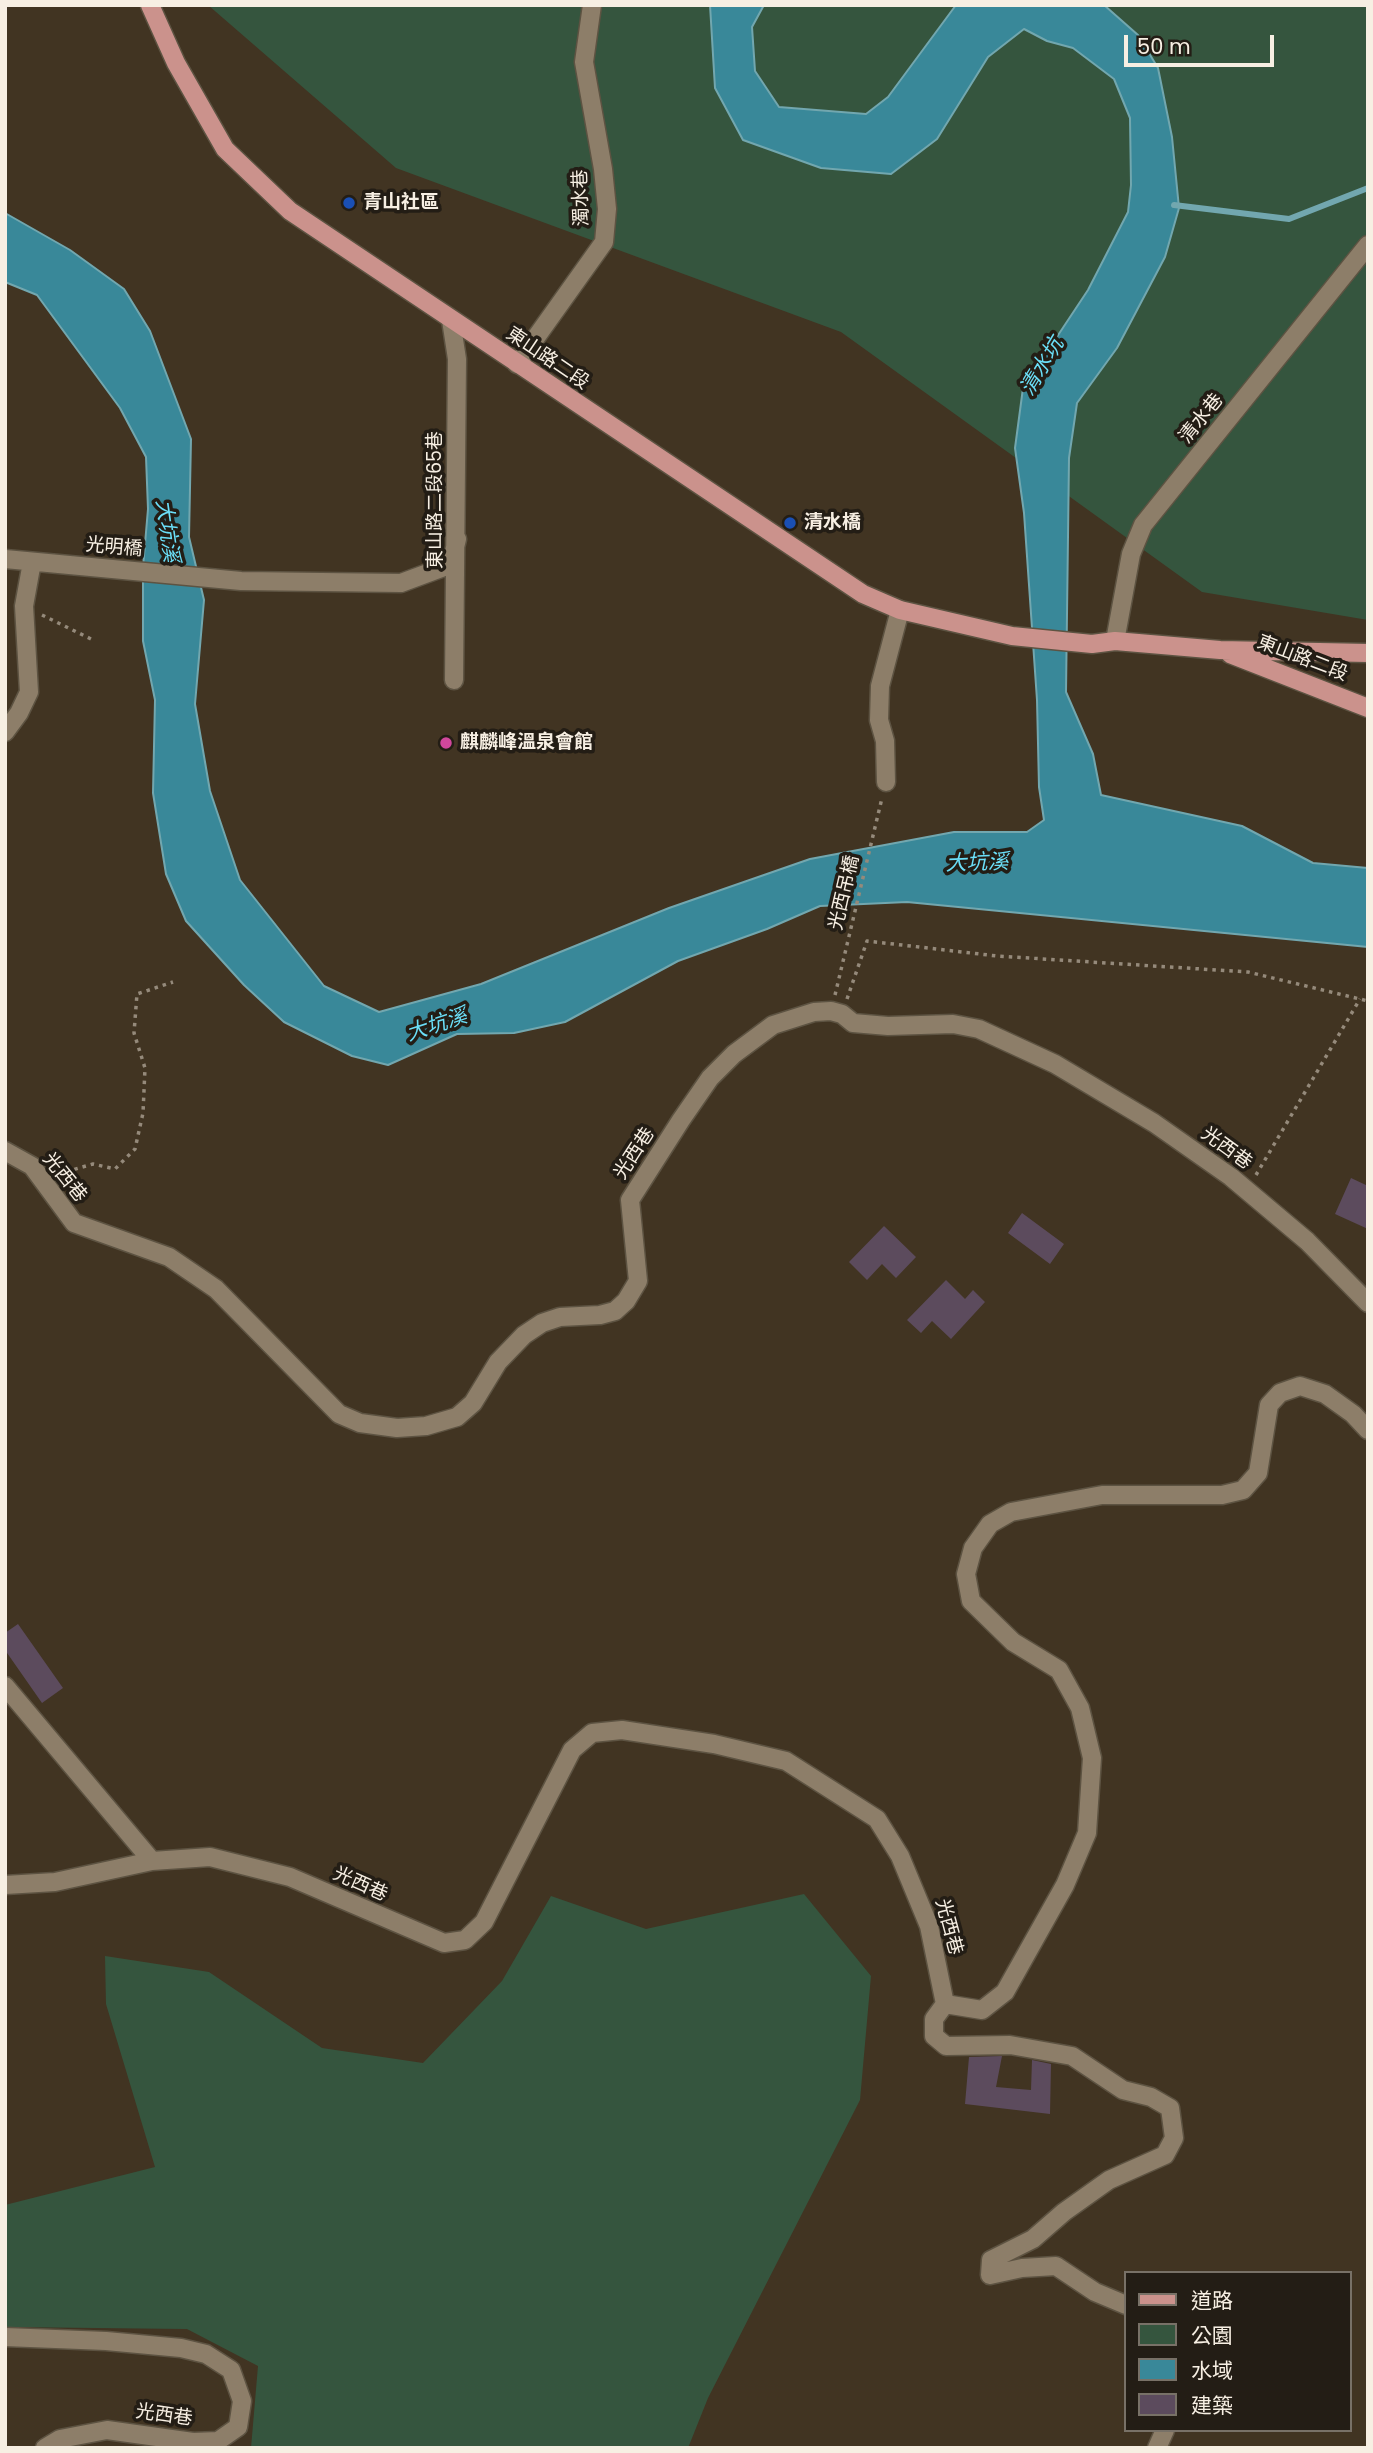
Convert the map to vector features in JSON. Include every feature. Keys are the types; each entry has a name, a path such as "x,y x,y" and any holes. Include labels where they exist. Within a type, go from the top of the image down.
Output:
{"main road":[{"name":"東山路二段","path":"150,5 200,107 225,149 245,171 290,211 863,594 900,610 1012,636 1092,644 1115,641 1220,650 1368,653"},
{"name":"東山路二段","path":"1220,650 1368,708"}],"lane":[{"name":"濁水巷","path":"517,364 604,242 607,209 603,169 584,62 592,5"},
{"name":"清水巷","path":"1115,641 1131,554 1143,525 1368,245"},
{"name":"東山路二段65巷","path":"451,320 457,359 454,680"},
{"name":"光明橋","path":"32,562 241,581 401,583 444,567 453,556 457,539"},
{"path":"5,559 32,562 24,606 29,692 19,713 5,732"},
{"path":"886,782 884,741 879,720 880,686 900,610"},
{"name":"光西巷","path":"5,1151 32,1166 74,1223 169,1257 216,1289 339,1413 360,1423 397,1428 444,1423 473,1403 498,1362 524,1335 542,1323 560,1317 600,1315 615,1311 626,1301 638,1281 630,1200 710,1078 734,1054 772,1025 814,1012 837,1012 853,1023 888,1026 953,1024 979,1029 1055,1064 1154,1123 1247,1190 1307,1241 1368,1303"},
{"path":"1124,2304 1095,2292 1056,2266 1022,2268 990,2276 991,2260 1033,2239 1064,2212 1109,2180 1165,2155 1174,2138 1170,2108 1151,2097 1123,2090 1072,2056 1010,2045 946,2046 934,2036 934,2019 945,2004 982,2010 1005,1992 1065,1885 1087,1833 1092,1758 1080,1708 1059,1670 1013,1642 971,1601 966,1574 974,1548 990,1524 1012,1512 1102,1495 1222,1495 1243,1490 1258,1473 1269,1405 1280,1393 1300,1386 1325,1394 1353,1414 1368,1430"},
{"path":"5,1686 152,1861"},
{"name":"光西巷","path":"5,1885 55,1882 152,1861 210,1857 290,1877 443,1943 465,1940 484,1922 572,1750 592,1733 622,1730 714,1744 786,1761 877,1819 900,1856 929,1926 945,2004"},
{"name":"光西巷","path":"5,2337 106,2341 181,2348 206,2354 230,2370 242,2401 238,2427 218,2441 163,2442 107,2430 60,2438 44,2448"},
{"path":"1157,2448 1164,2432"}],"path":[{"path":"24,606 91,639"},
{"name":"光西吊橋","path":"837,1012 886,782"},
{"path":"837,1012 867,941 997,956 1248,972 1368,1001"},
{"path":"44,1181 72,1168 93,1164 115,1170 135,1149 143,1113 145,1069 134,1033 137,994 173,982"},
{"path":"1247,1190 1360,999"}],"green space":[{"path":"208,5 1368,5 1368,620 1202,592 841,332 396,168"},
{"path":"804,1894 871,1976 860,2100 708,2398 688,2448 251,2448 258,2366 187,2329 5,2327 5,2205 155,2167 106,2004 105,1956 209,1972 322,2048 423,2063 502,1981 551,1896 646,1929"}],"water":[{"path":"710,5 764,5 752,27 755,71 779,107 866,114 888,97 956,5 1104,5 1138,35 1158,68 1172,137 1179,208 1165,257 1117,348 1077,403 1069,458 1066,692 1093,754 1101,795 1242,826 1313,863 1368,868 1368,947 907,902 820,906 767,929 678,961 565,1022 514,1033 457,1034 388,1065 352,1056 284,1022 244,985 186,921 166,874 153,793 155,700 143,641 143,567 148,509 146,457 120,408 37,295 5,282 5,213 70,250 124,289 150,331 191,439 189,537 204,600 195,704 210,791 240,880 324,986 379,1012 481,984 669,908 810,859 954,832 1027,832 1044,820 1039,787 1037,700 1024,513 1015,448 1023,388 1088,290 1128,212 1131,185 1130,118 1114,79 1073,48 1047,41 1024,29 988,57 937,139 891,174 821,168 743,140 715,88"}],"building":[{"path":"1351,1178 1368,1186 1368,1229 1335,1214"},
{"path":"1022,1213 1064,1244 1050,1264 1008,1233"},
{"path":"884,1226 916,1257 896,1278 882,1264 867,1280 849,1262"},
{"path":"946,1280 965,1299 973,1290 985,1302 951,1339 932,1321 921,1333 907,1320"},
{"path":"18,1624 63,1688 42,1703 5,1650 5,1633"},
{"path":"1002,2056 996,2087 1031,2090 1032,2060 1051,2064 1050,2114 965,2104 969,2057"}],"waterway":[{"path":"1174,205 1289,219 1368,188"}],"place":[{"name":"青山社區","path":"349,203"},
{"name":"清水橋","path":"790,523"},
{"name":"麒麟峰溫泉會館","path":"446,743"}],"water label":[{"name":"清水坑","path":"1043,367"},
{"name":"大坑溪","path":"166,531"},
{"name":"大坑溪","path":"977,864"},
{"name":"大坑溪","path":"437,1026"}]}
